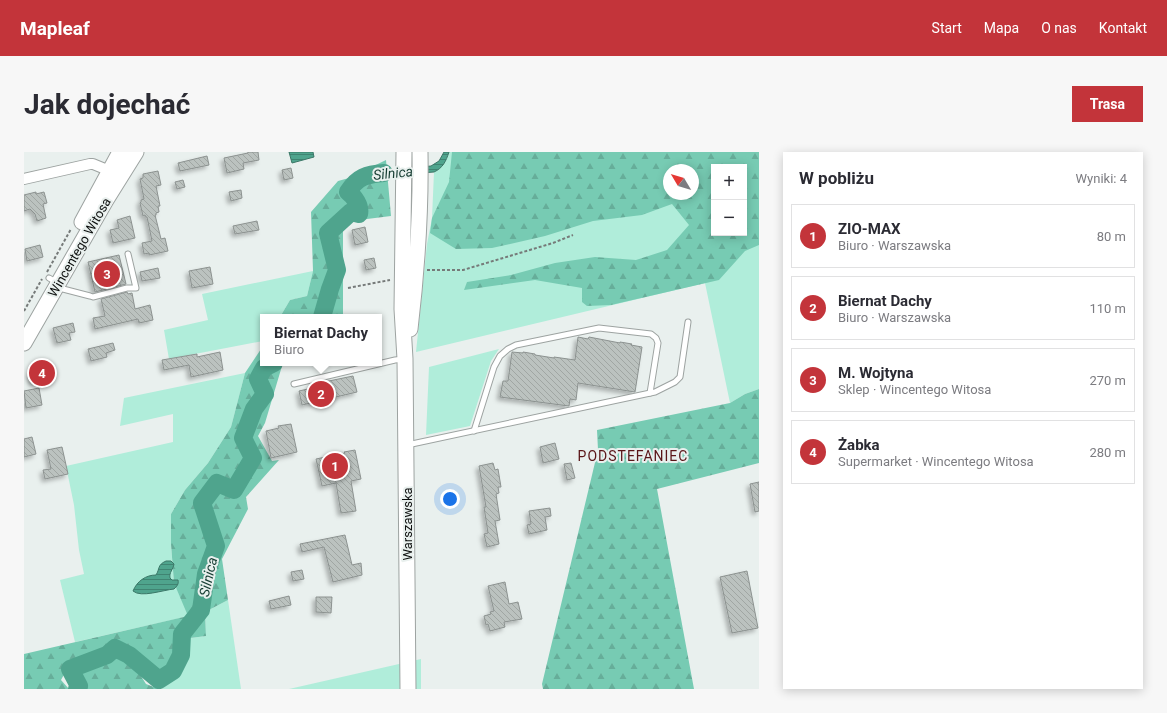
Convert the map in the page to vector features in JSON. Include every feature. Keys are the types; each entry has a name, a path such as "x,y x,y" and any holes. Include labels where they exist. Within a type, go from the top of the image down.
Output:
{"main road":[{"name":"Wincentego Witosa","path":"24,343 91,207 120,152"},
{"name":"Wincentego Witosa","path":"24,322 54,281 136,152"},
{"name":"Warszawska","path":"404,153 402,309 406,359 408,689"},
{"name":"Warszawska","path":"406,359 419,235 421,190 420,153"}],"street":[{"path":"24,179 90,164 110,170"}],"lane":[{"path":"54,281 63,289 93,296 127,288 136,288 128,254"},
{"path":"406,445 655,392 675,382 680,377 688,322"},
{"path":"474,431 494,367 500,356 508,349 516,345 599,328 651,334 656,338 658,343 650,393"},
{"path":"382,363 406,359"},
{"path":"294,384 370,366"}],"path":[{"path":"24,311 71,229"},
{"path":"416,271 463,270 553,243 573,235"},
{"path":"348,288 402,278"}],"shaded area":[{"path":"449,152 759,152 759,389 745,394 730,403 705,283 416,352 427,244 432,218 434,172 442,166"},
{"path":"313,271 307,296 290,300 282,314 260,314 260,342 169,359 164,330 208,320 202,294"},
{"path":"499,349 491,361 470,426 426,435 429,367"},
{"path":"245,373 231,427 208,463 185,490 171,514 171,544 174,583 189,616 75,642 60,580 84,574 79,550 74,505 66,466 173,442 173,414 120,426 124,398"},
{"path":"228,600 241,689 162,689 181,668 186,653 183,639 206,636 205,612"},
{"path":"421,659 421,689 289,689"}],"green space":[{"path":"452,152 759,152 759,245 745,251 719,280 611,305 587,306 582,302 582,288 535,280 464,290 467,282 511,275 555,263 595,257 636,260 667,250 689,225 672,204 642,215 593,221 545,236 492,248 456,249 430,233 432,218 449,182"},
{"path":"386,160 391,216 343,222 343,314 282,314 290,300 307,296 313,271 311,212 338,181 349,178"},
{"path":"260,350 260,366 282,366 265,423 258,436 272,461 279,460 246,497 248,509 222,559 228,600 205,612 206,636 183,639 204,612 194,615 183,625 174,638 178,655 171,665 158,678 153,676 138,657 116,646 82,659 67,669 61,680 69,689 24,689 24,654 188,616 174,583 171,544 171,514 185,490 208,463 231,427 245,373"},
{"path":"759,389 759,463 657,489 694,689 543,689 542,684 598,450 597,430 730,403 745,394"},
{"path":"116,655 134,665 146,684 159,689 80,689 81,686 72,679 74,669"}],"water":[{"path":"289,152 313,152 314,157 292,163"},
{"path":"444,152 449,152 442,166 434,172 381,176 362,181 361,175 377,171 431,166 439,161"},
{"path":"166,561 171,561 174,564 170,578 172,580 178,580 178,585 174,589 147,594 141,594 133,591 142,579 156,575 160,566"}],"pier":[{"path":"408,166 408,177 388,178 388,168"}],"building":[{"path":"248,152 258,152 259,160 243,163 244,169 227,173 224,158"},
{"path":"207,156 209,165 180,171 178,163"},
{"path":"291,168 293,178 284,180 282,170"},
{"path":"158,171 161,185 156,186 160,206 158,206 159,212 155,215 161,239 165,238 168,251 149,255 149,253 144,254 142,243 152,241 147,217 145,215 143,216 140,203 141,200 144,199 140,179 143,178 143,174"},
{"path":"183,180 185,187 177,189 175,182"},
{"path":"241,190 242,198 231,201 229,192"},
{"path":"36,192 36,194 44,192 47,203 43,204 46,218 37,221 35,214 30,209 24,211 24,195"},
{"path":"130,216 135,238 113,243 110,230 119,228 117,220"},
{"path":"257,221 259,230 235,234 233,226"},
{"path":"365,227 368,242 355,245 352,230"},
{"path":"40,245 43,257 27,261 25,249"},
{"path":"119,255 126,284 95,292 88,262"},
{"path":"374,258 376,268 366,270 364,260"},
{"path":"210,267 213,284 192,288 189,271"},
{"path":"158,268 160,278 142,281 140,272"},
{"path":"127,292 128,294 132,293 135,309 150,305 153,320 139,323 138,319 95,329 93,318 105,316 101,299"},
{"path":"73,323 75,332 69,333 71,340 57,343 53,328"},
{"path":"578,337 588,339 589,337 642,347 635,392 578,383 576,400 570,399 569,406 500,397 503,381 508,381 512,352 523,352 554,358 575,360"},
{"path":"113,343 115,350 106,353 107,357 91,361 88,349"},
{"path":"220,352 223,370 191,377 189,365 164,370 162,360 197,354 197,357"},
{"path":"48,363 52,379 32,383 30,373 37,372 35,366"},
{"path":"353,376 357,392 302,405 299,391 325,385 324,382"},
{"path":"39,388 42,405 26,408 24,391"},
{"path":"291,424 297,452 271,458 266,431 279,428 278,426"},
{"path":"32,437 36,454 24,457 24,439"},
{"path":"555,443 559,459 543,463 540,447"},
{"path":"62,447 68,474 45,479 43,470 51,469 47,450"},
{"path":"355,450 361,479 351,481 356,511 341,513 336,483 322,486 316,459"},
{"path":"493,463 495,470 498,469 501,487 498,487 499,493 496,494 500,520 495,521 499,544 487,547 484,534 488,533 484,507 486,507 479,466"},
{"path":"571,463 575,478 567,480 564,464"},
{"path":"759,482 759,511 755,512 750,484"},
{"path":"550,508 551,516 545,517 547,530 529,534 527,525 531,524 529,511"},
{"path":"345,535 352,565 361,563 362,575 333,582 324,547 302,552 300,544"},
{"path":"302,570 304,579 293,581 291,572"},
{"path":"747,571 758,628 732,633 720,577"},
{"path":"505,582 509,604 518,602 522,619 504,622 505,627 490,631 488,624 486,625 484,616 491,614 490,612 494,611 488,586"},
{"path":"289,596 291,605 271,609 269,601"},
{"path":"316,597 332,597 331,613 316,612"}],"waterway":[{"name":"Silnica","path":"323,314 337,270 328,233 351,212 359,214 359,208 353,196 348,192 351,187 363,177 372,174 384,173"},
{"name":"Silnica","path":"77,689 79,686 70,669 107,655 115,648 129,655 159,680 173,671 181,655 182,634 201,610 206,574 216,546 202,503 217,483 234,490 253,458 243,438 254,409 265,394 258,379 264,368 268,366"}],"place":[{"name":"M. Wojtyna","path":"107,274"},
{"name":"Żabka","path":"42,373"},
{"name":"Biernat Dachy","path":"321,394"},
{"name":"ZIO-MAX","path":"335,466"}],"district":[{"name":"PODSTEFANIEC","path":"633,456"}]}
